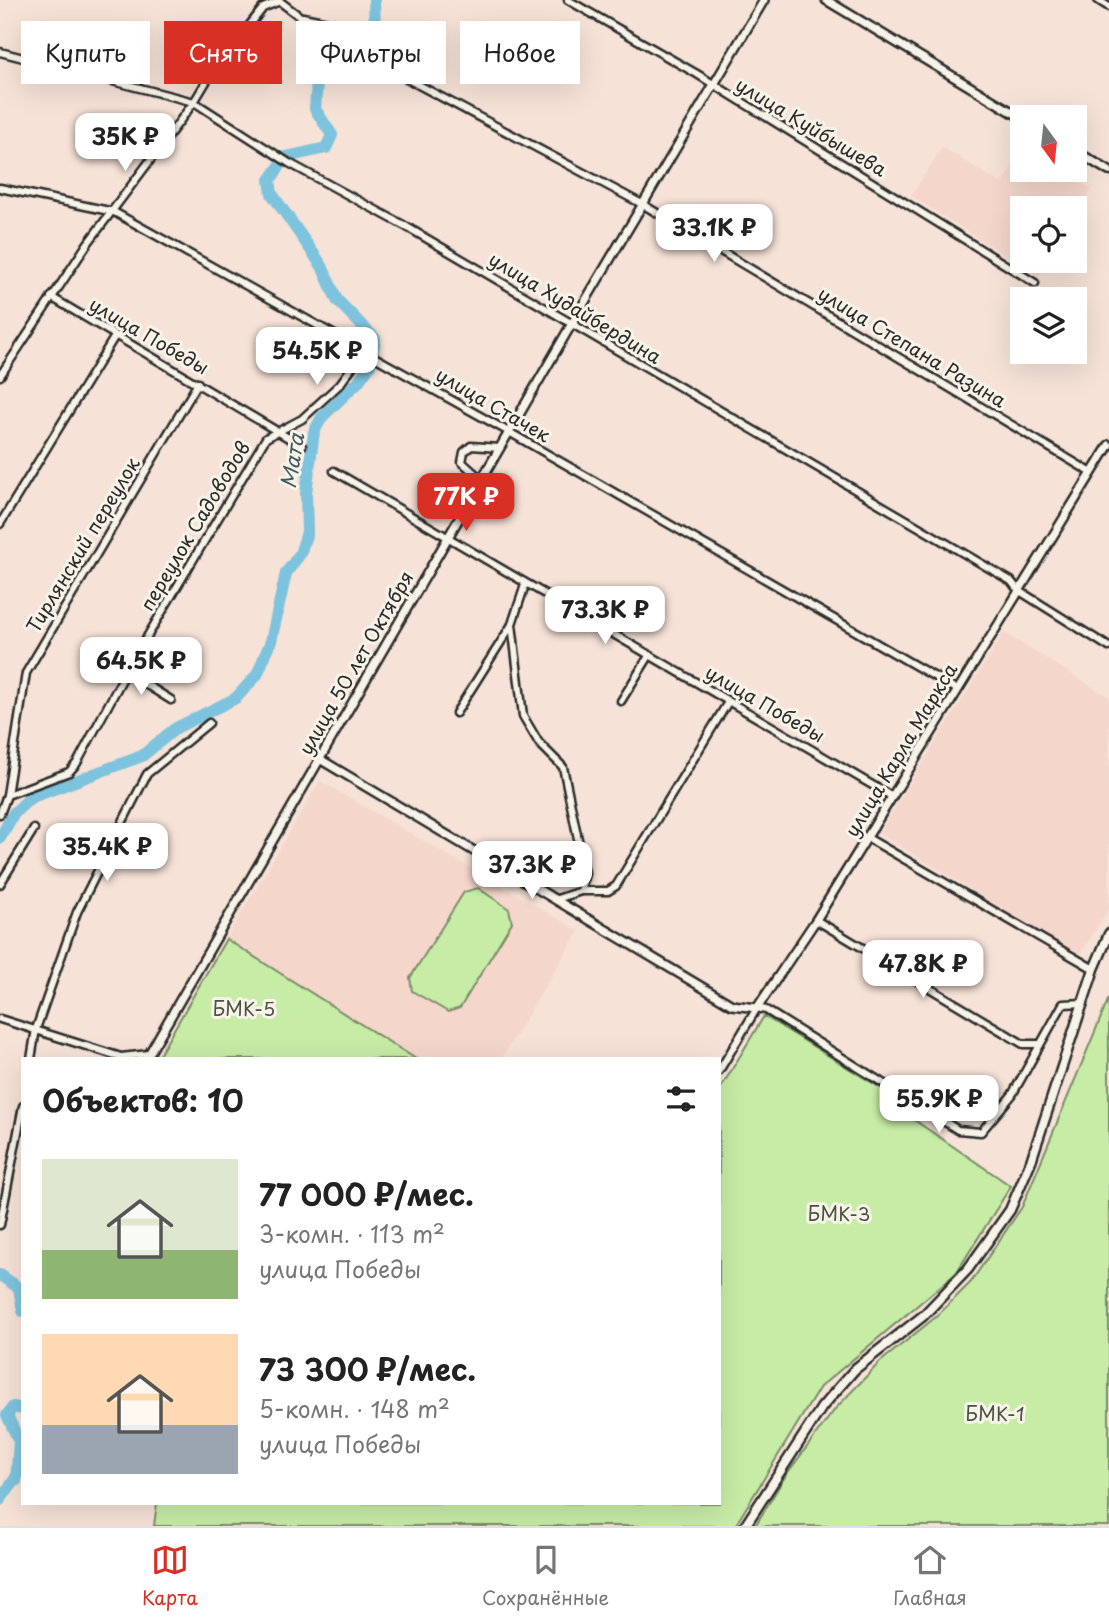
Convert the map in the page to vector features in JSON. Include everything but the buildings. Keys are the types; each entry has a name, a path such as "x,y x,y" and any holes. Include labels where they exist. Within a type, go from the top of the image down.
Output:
{"main road":[{"path":"745,1526 822,1407 856,1370 923,1316 968,1269 1010,1210 1031,1161 1094,969 1109,934"}],"street":[{"path":"0,376 51,296 194,102 209,77 263,8 280,0"},
{"name":"улица Степана Разина","path":"280,0 323,34 642,204 1092,474"},
{"name":"улица Куйбышева","path":"568,0 697,74 1035,284"},
{"name":"улица 50 лет Октября","path":"149,1054 318,758 764,0"},
{"path":"827,0 1010,111"},
{"path":"1098,0 1109,7"},
{"path":"301,16 324,21"},
{"name":"улица Худайбердина","path":"0,52 194,102 289,163 407,226 571,325 1010,581 1018,590 1109,648"},
{"path":"1087,158 1109,171"},
{"name":"улица Стачек","path":"0,188 114,212 509,432 956,689"},
{"name":"улица Победы","path":"51,296 302,446"},
{"path":"0,524 115,336"},
{"name":"переулок Садоводов","path":"7,795 69,772 77,764 126,672 266,438 276,430 302,419 341,384 363,352"},
{"name":"Тирлянский переулок","path":"0,814 7,795 26,673 198,383"},
{"name":"улица Карла Маркса","path":"721,1068 816,920 1109,444"},
{"path":"481,479 462,462 464,452 471,446 500,447"},
{"name":"улица Победы","path":"334,471 525,585 891,796"},
{"path":"456,713 512,624 525,585"},
{"path":"512,624 523,716 539,743 563,767 585,873 580,891"},
{"path":"621,701 649,656"},
{"path":"126,672 170,700"},
{"path":"557,900 580,891 608,891 616,886 728,702"},
{"path":"31,1057 36,1029 77,912 147,774 209,723"},
{"path":"318,758 732,1005 766,1010 958,1130 981,1132 1012,1095 1063,1004 1084,1003"},
{"path":"0,884 34,829"},
{"path":"866,837 1094,969"},
{"path":"816,920 1023,1044 1041,1044"},
{"path":"0,1019 121,1057 149,1054"},
{"path":"0,1225 21,1116"}],"shaded area":[{"path":"942,147 1002,184 1010,171 1010,182 1081,182 1092,189 1087,198 1010,196 1010,259 911,196"},
{"path":"1004,633 1109,697 1109,908 1079,956 879,833"},
{"path":"320,781 579,931 502,1057 413,1057 226,939"}],"green space":[{"path":"478,888 509,909 512,922 460,1008 448,1012 412,991 410,978 464,892"},
{"name":"БМК-5","path":"226,939 413,1057 158,1057"},
{"name":"БМК-1","path":"1109,998 1109,1526 755,1526 786,1475 836,1408 880,1362 937,1316 971,1282 1022,1207"},
{"name":"БМК-3","path":"764,1016 900,1100 907,1115 1011,1186 956,1273 820,1387 735,1526 154,1526 157,1505 721,1505 721,1088"}],"waterway":[{"name":"Мата","path":"0,838 14,813 30,798 142,756 176,728 236,698 257,675 271,641 286,573 300,554 307,532 306,493 314,432 322,417 358,382 370,365 375,339 337,300 322,266 272,194 270,180 286,157 326,148 332,135 315,109 317,82 305,65 334,31 365,35 375,29 374,0"},
{"name":"Мата","path":"0,1275 19,1288 21,1300"},
{"name":"Мата","path":"16,1481 19,1441 7,1415 13,1407 21,1409"},
{"path":"0,1500 18,1475"}]}
